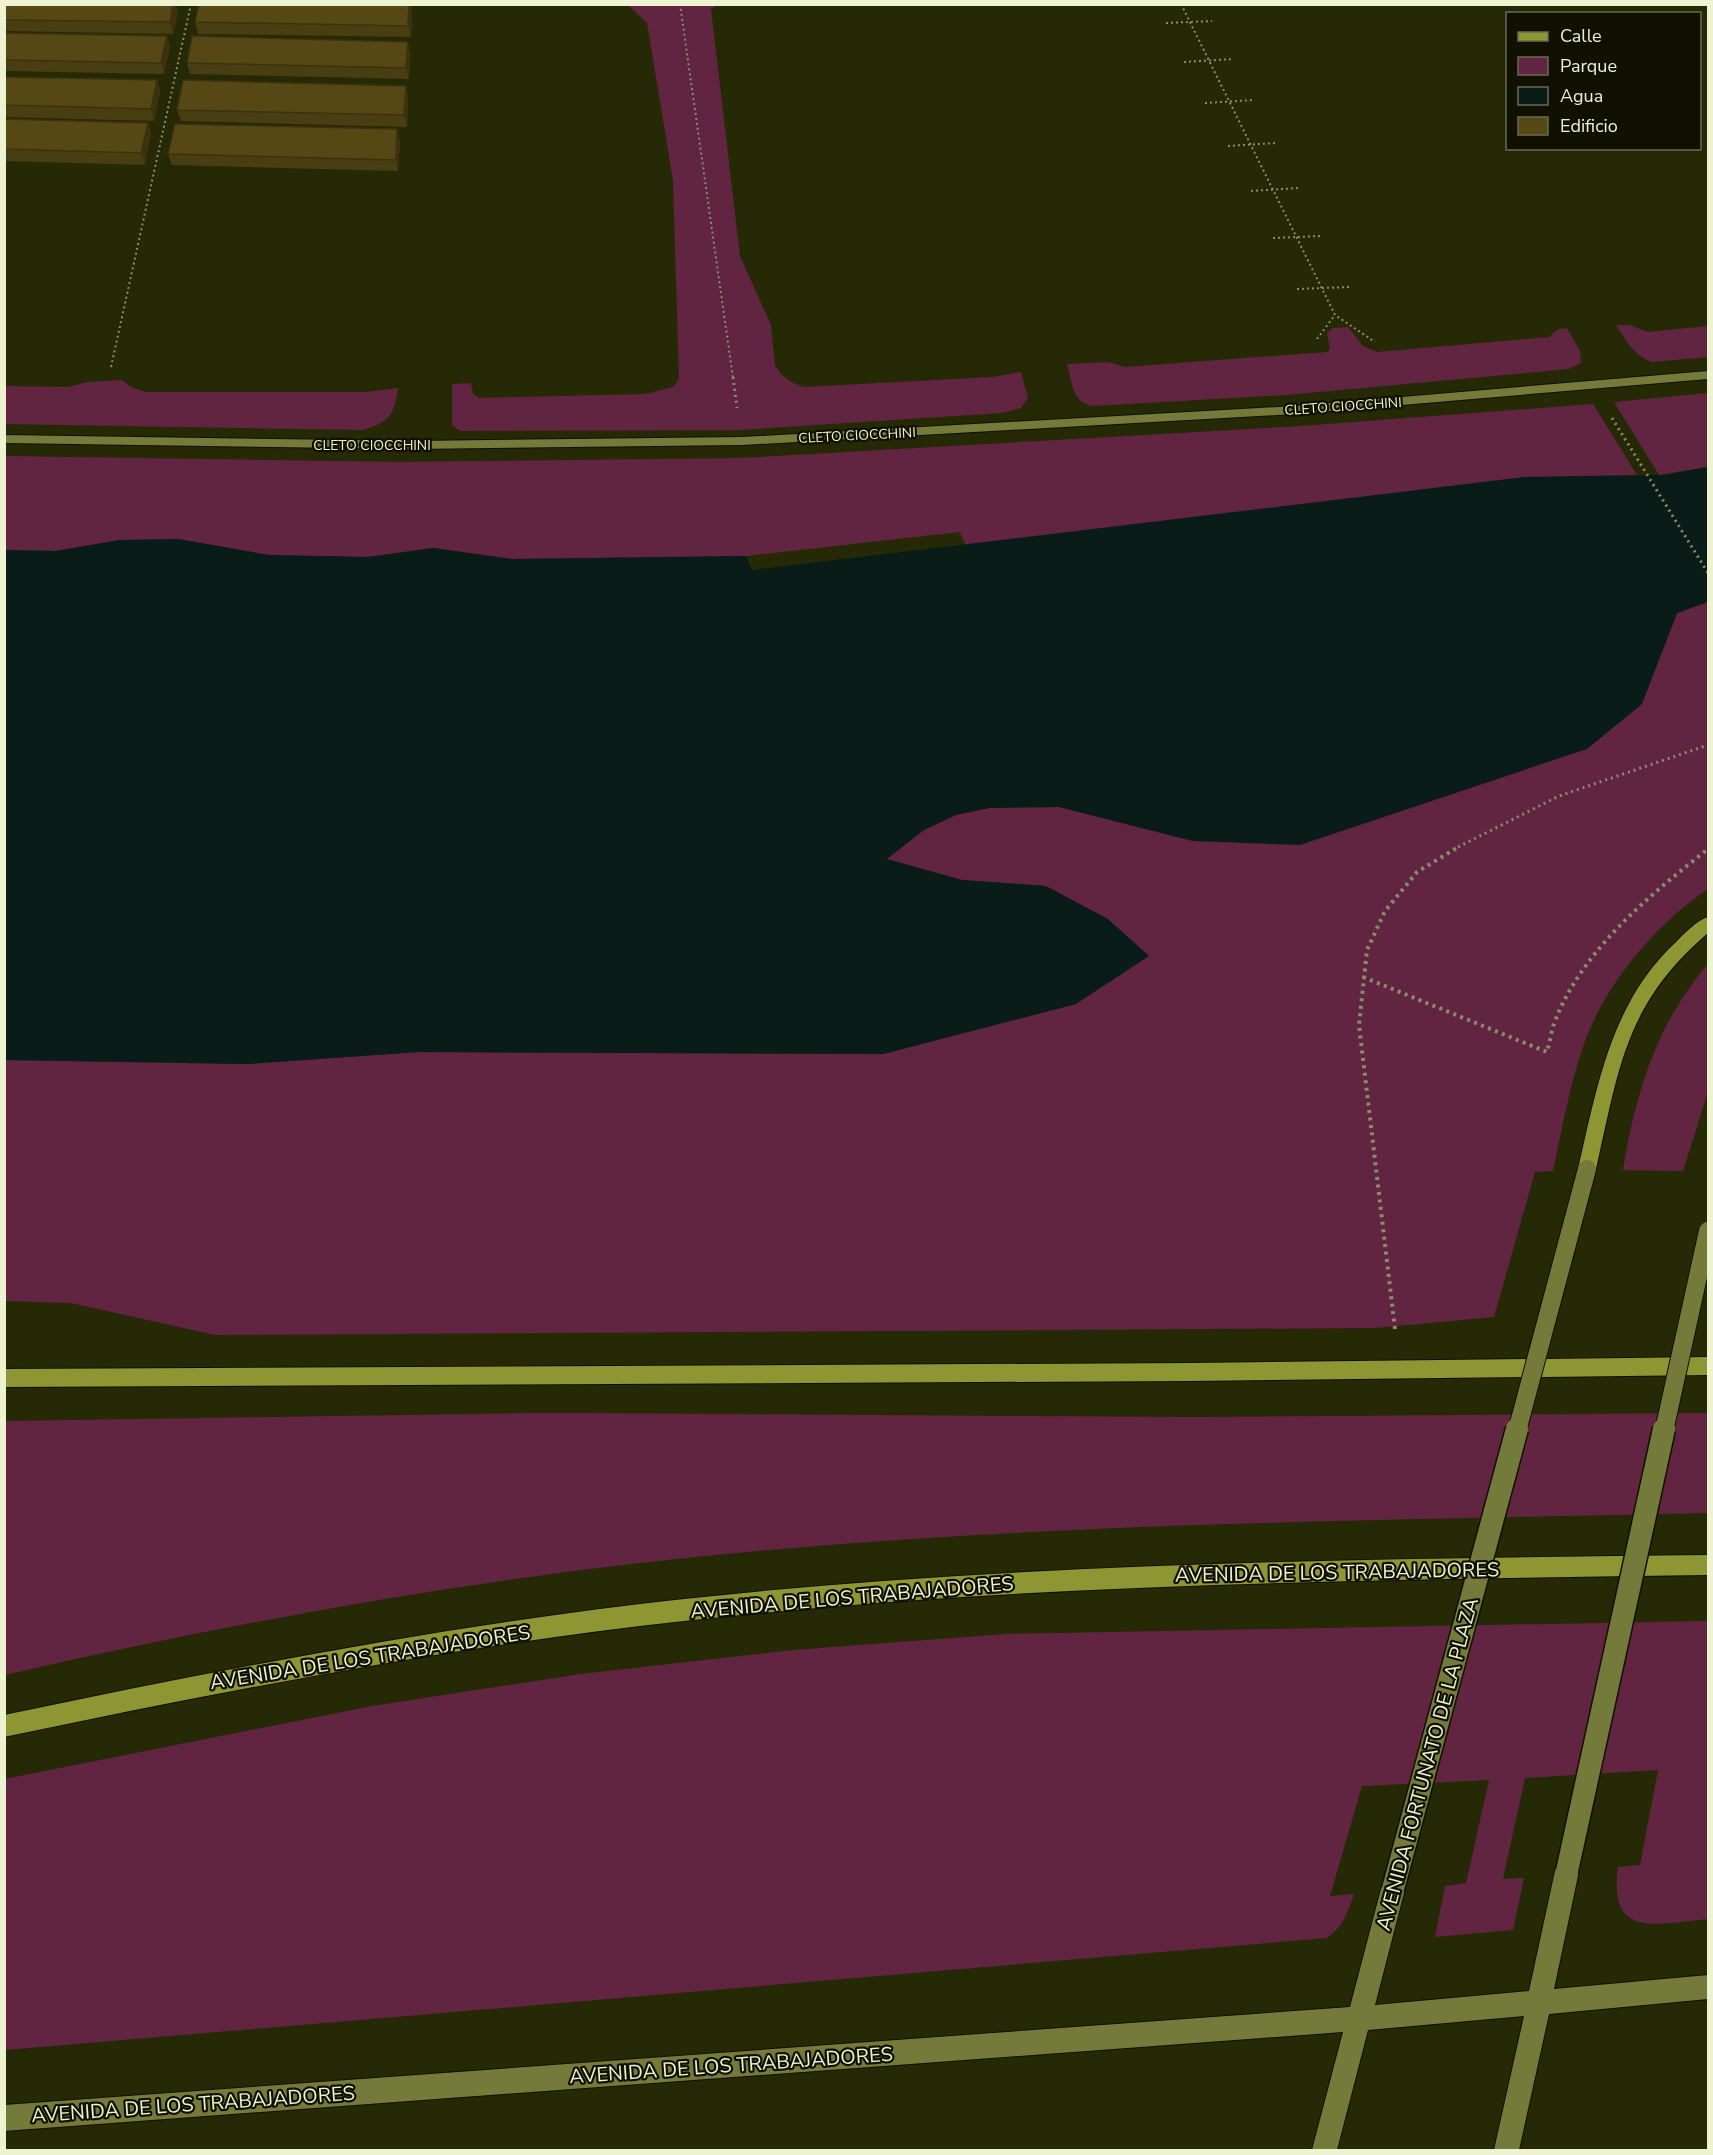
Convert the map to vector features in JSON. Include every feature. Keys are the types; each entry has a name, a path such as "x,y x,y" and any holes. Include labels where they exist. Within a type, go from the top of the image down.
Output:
{"main road":[{"name":"CLETO CIOCCHINI","path":"4,439 414,445 742,441 1295,410 1708,375"},
{"name":"AVENIDA FORTUNATO DE LA PLAZA","path":"1325,2151 1393,1888 1626,1026 1645,989 1675,955 1708,924"},
{"path":"1507,2151 1566,1871 1708,1231"},
{"path":"4,1378 1708,1366"},
{"name":"AVENIDA DE LOS TRABAJADORES","path":"4,1726 184,1688 398,1650 590,1621 769,1602 990,1584 1234,1573 1708,1565"},
{"name":"AVENIDA DE LOS TRABAJADORES","path":"4,2118 1358,2019 1708,1987"}],"path":[{"path":"111,367 191,4"},
{"path":"680,4 742,441"},
{"path":"1182,4 1335,315 1375,342"},
{"path":"1166,23 1212,21"},
{"path":"1184,62 1233,60"},
{"path":"1205,103 1254,100"},
{"path":"1228,146 1275,143"},
{"path":"1251,191 1298,188"},
{"path":"1273,238 1322,236"},
{"path":"1297,289 1349,287"},
{"path":"1317,339 1335,315"},
{"path":"1592,386 1708,573"},
{"path":"1399,1369 1359,1025 1367,950 1385,911 1417,872 1432,862 1559,796 1708,745"},
{"path":"1363,977 1547,1052 1555,1021 1571,990 1597,955 1640,908 1708,849"}],"green space":[{"path":"627,4 717,5 711,9 740,256 771,325 775,365 780,373 791,382 804,387 993,377 1021,372 1028,398 1021,408 1002,413 740,430 460,431 452,425 452,384 471,383 473,394 479,398 646,394 673,387 679,379 673,181 647,23"},
{"path":"1616,325 1629,325 1648,332 1708,326 1708,357 1652,362 1635,352"},
{"path":"1348,327 1363,346 1377,352 1549,337 1558,329 1567,328 1580,351 1581,363 1569,369 1286,395 1094,406 1077,397 1067,364 1108,362 1125,367 1327,352 1330,349 1327,333 1333,328"},
{"path":"122,380 131,387 146,392 366,392 398,388 395,405 385,421 362,430 5,424 5,386 68,387 88,382"},
{"path":"1708,393 1708,467 1659,475 1614,402"},
{"path":"1593,404 1637,475 1525,477 966,546 960,532 746,556 512,559 433,548 368,557 268,555 178,539 120,540 56,551 5,550 5,456 397,462 741,458 1301,426"},
{"path":"1708,602 1708,889 1670,919 1635,956 1606,997 1594,1019 1575,1073 1553,1171 1535,1172 1494,1317 1375,1328 215,1335 71,1303 5,1301 5,1060 248,1064 419,1052 883,1054 1076,1004 1046,886 962,880 886,859 923,830 956,815 989,808 1059,807 1193,841 1663,650 1677,613"},
{"path":"1708,964 1708,1092 1683,1171 1623,1170 1634,1113 1651,1061 1675,1011"},
{"path":"549,1413 1194,1417 1708,1413 1708,1513 1356,1520 1004,1533 673,1559 385,1599 194,1634 5,1675 4,1421"},
{"path":"1708,1621 1708,1919 1654,1924 1640,1922 1629,1917 1621,1907 1617,1891 1618,1867 1640,1865 1658,1770 1525,1778 1503,1879 1524,1878 1513,1930 1435,1937 1445,1886 1466,1883 1489,1780 1362,1786 1330,1896 1354,1894 1341,1924 1327,1938 5,2050 5,1779 372,1706 581,1674 793,1650 1006,1634"}],"water":[{"path":"1708,467 1708,602 1677,613 1642,704 1587,749 1300,845 1193,841 1059,807 989,808 956,815 924,830 887,859 962,880 1046,886 1108,919 1149,956 1076,1004 883,1054 419,1052 248,1064 5,1060 5,550 56,551 120,540 178,539 268,555 368,557 433,548 512,559 746,556 752,570 1525,477 1663,475"}],"building":[{"path":"4,4 173,4 170,22 4,20"},
{"path":"199,4 409,4 408,26 195,22"},
{"path":"4,33 167,36 161,63 4,60"},
{"path":"192,36 408,42 406,68 187,63"},
{"path":"4,77 157,80 151,109 4,105"},
{"path":"183,80 406,86 404,115 177,110"},
{"path":"4,119 148,123 141,153 4,149"},
{"path":"175,124 397,129 396,160 168,154"}]}
